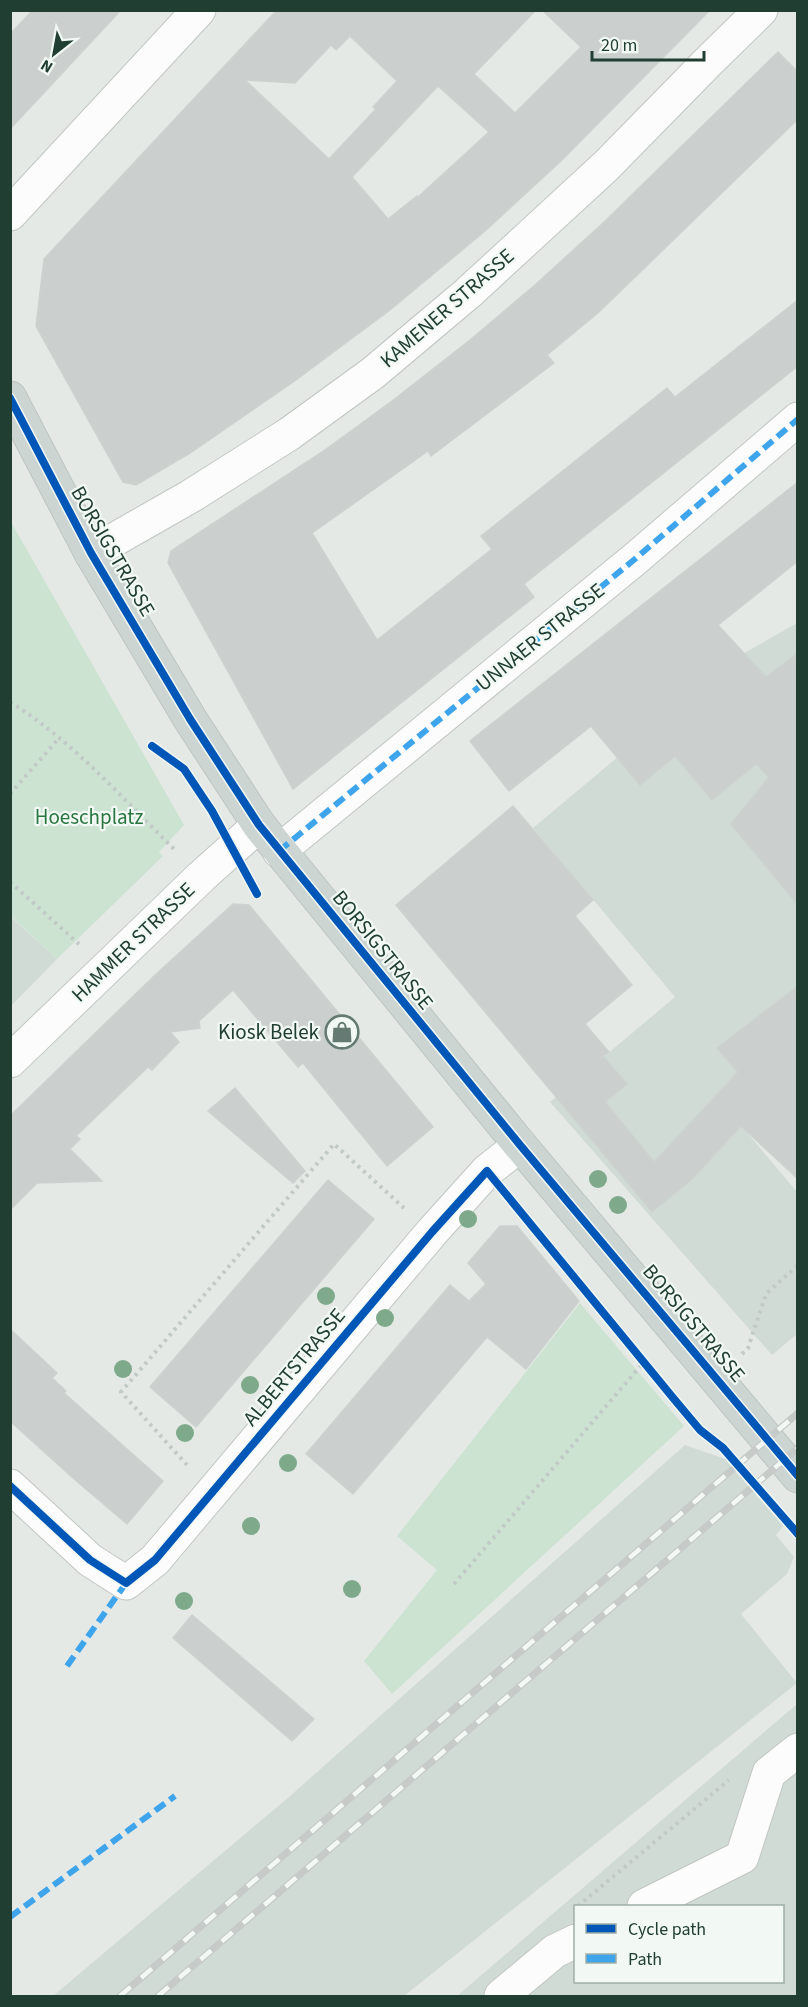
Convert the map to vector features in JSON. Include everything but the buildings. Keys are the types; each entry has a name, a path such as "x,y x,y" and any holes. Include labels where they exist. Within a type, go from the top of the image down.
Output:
{"main road":[{"name":"BORSIGSTRASSE","path":"13,405 91,553 190,719 259,825 520,1145 798,1476"}],"street":[{"path":"10,214 199,10"},
{"name":"KAMENER STRASSE","path":"91,553 191,496 289,434 373,372 468,292 606,166 761,10"},
{"path":"10,185 47,174"},
{"name":"UNNAER STRASSE","path":"279,851 635,559 798,419"},
{"name":"HAMMER STRASSE","path":"10,1061 202,876 259,825"},
{"name":"ALBERTSTRASSE","path":"10,1486 90,1560 126,1583 155,1560 432,1232 487,1172 520,1145"},
{"path":"646,1905 742,1857 769,1773 798,1750"},
{"path":"501,1996 555,1951 574,1942"}],"path":[{"path":"10,702 59,738 180,855"},
{"path":"10,794 59,738"},
{"path":"10,882 81,947"},
{"path":"215,1489 183,1462 121,1392 334,1144 432,1232"},
{"path":"717,1380 748,1347 766,1294 798,1265"},
{"path":"454,1584 643,1363"},
{"path":"578,1905 733,1776"}],"shaded area":[{"path":"797,623 797,1077 745,1130 797,1192 797,1334 772,1355 550,1102 675,997 533,828 736,658"},
{"path":"10,916 57,959 11,1006 10,1006"},
{"path":"685,1445 725,1459 783,1526 776,1535 794,1557 787,1574 741,1614 797,1683 404,1996 53,1996 289,1797"},
{"path":"797,1704 797,1996 457,1996"}],"green space":[{"name":"Hoeschplatz","path":"11,522 184,825 159,852 163,856 57,959 11,916"},
{"path":"580,1303 684,1426 392,1694 364,1661 437,1570 397,1536"}],"railway":[{"path":"120,1996 798,1413"},
{"path":"158,1996 798,1448"}],"marked path":[{"path":"279,851 635,559 798,419"},
{"path":"67,1666 126,1583"},
{"path":"10,1917 175,1796"}],"cycle path":[{"path":"10,398 91,553 190,719 259,825 520,1145 798,1476"},
{"path":"152,746 184,769 212,811 257,894"},
{"path":"10,1486 90,1560 126,1583 155,1560 432,1232 487,1171 700,1430 723,1448 798,1534"}],"place":[{"name":"Kiosk Belek","path":"342,1032"}]}
